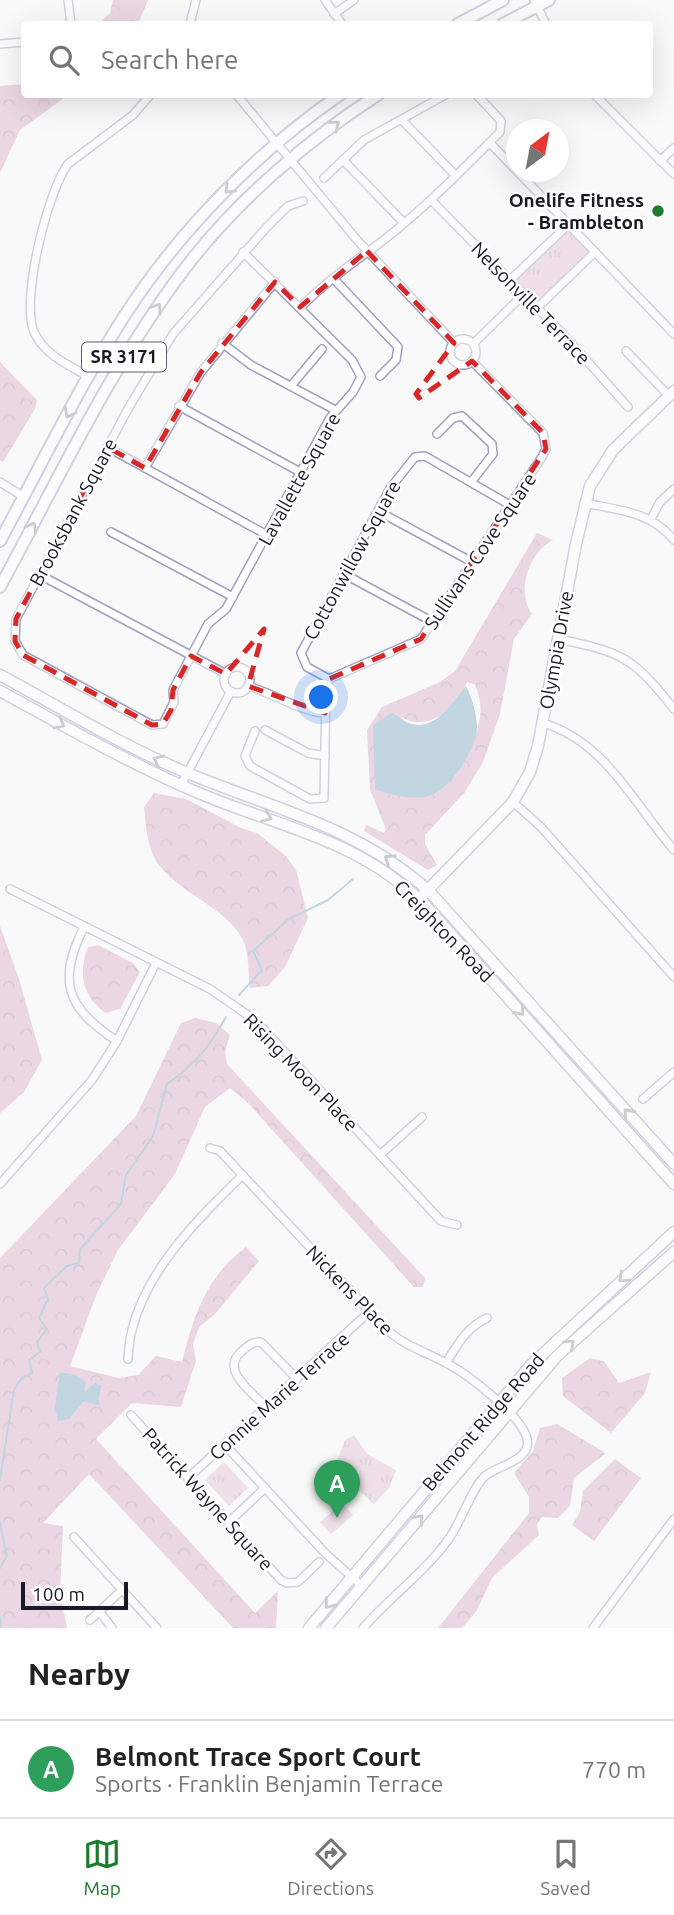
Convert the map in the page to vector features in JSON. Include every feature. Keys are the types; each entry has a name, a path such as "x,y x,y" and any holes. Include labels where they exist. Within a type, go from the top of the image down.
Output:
{"main road":[{"path":"464,21 503,0"},
{"path":"508,21 536,4 549,0"},
{"name":"SR 3171","path":"0,541 123,318 157,270 196,222 279,143 336,98"},
{"name":"SR 3171","path":"0,587 139,334 185,269 233,215 292,159 374,98"}],"street":[{"path":"68,0 71,21"},
{"path":"191,21 196,0"},
{"path":"325,0 340,21"},
{"path":"334,14 354,0"},
{"path":"536,4 544,21"},
{"path":"0,44 21,42"},
{"path":"89,377 52,355 34,332 30,315 32,283 52,196 61,173 68,164 133,115 148,98"},
{"path":"240,98 367,251 454,343"},
{"path":"324,178 363,140 440,98"},
{"path":"300,307 431,200 500,132 501,121 481,98"},
{"path":"598,98 674,174"},
{"path":"402,120 455,175"},
{"path":"490,143 506,160"},
{"path":"660,161 674,148"},
{"path":"343,160 404,223"},
{"path":"528,182 674,334"},
{"name":"Nelsonville Terrace","path":"431,200 510,279 628,407"},
{"name":"Brooksbank Square","path":"191,656 173,690 174,702 171,710 163,724 152,726 23,655 15,641 16,619 107,447 173,334 243,252 288,206 303,201"},
{"path":"510,279 569,224"},
{"name":"Lavallette Square","path":"191,656 208,624 226,609 335,410 358,385 359,369 243,252"},
{"path":"536,309 595,252"},
{"path":"333,278 398,347 396,360 380,376"},
{"path":"145,468 179,406 222,343 275,282"},
{"path":"473,344 524,294"},
{"path":"466,340 473,344 476,351 472,362 464,365 456,363 450,351 454,343 466,340"},
{"path":"222,343 251,365 335,410"},
{"path":"291,386 322,349"},
{"path":"626,351 671,393"},
{"name":"Sullivans Cove Square","path":"329,679 421,639 542,457 546,440 472,362"},
{"name":"Olympia Drive","path":"419,899 513,802 535,760 584,503 599,467 671,393"},
{"path":"179,406 300,472"},
{"path":"437,434 453,418 462,416 492,444 493,454 472,481"},
{"path":"107,447 267,535"},
{"name":"Cottonwillow Square","path":"329,679 307,667 301,653 398,475 415,457 425,456 510,505"},
{"path":"0,482 24,497"},
{"path":"651,519 660,502 674,489"},
{"path":"584,503 651,519 674,540"},
{"path":"378,511 472,562"},
{"path":"111,532 233,597"},
{"path":"344,574 433,622"},
{"path":"40,575 226,674"},
{"path":"558,639 621,655 641,669 674,709"},
{"path":"233,668 243,669 249,676 248,686 241,692 231,691 225,684 226,674 233,668"},
{"name":"Creighton Road","path":"0,675 187,773 347,835 385,855 428,890 674,1164"},
{"path":"255,731 245,756 246,762 310,799 324,798 325,713 329,679"},
{"path":"248,686 274,693 309,711 325,713"},
{"name":"Creighton Road","path":"0,691 151,772 342,846 394,877 419,899 674,1184"},
{"path":"181,785 231,691"},
{"path":"543,723 571,733 596,751 674,850"},
{"path":"265,730 308,753 325,756"},
{"path":"513,802 541,827 674,976"},
{"name":"Rising Moon Place","path":"10,889 210,989 255,1020 441,1221 457,1225"},
{"path":"84,927 70,959 70,991 77,1007 91,1024 117,1041"},
{"path":"0,1184 81,1093 117,1041 156,963"},
{"path":"643,1099 674,1072"},
{"path":"380,1155 422,1117"},
{"name":"Nickens Place","path":"210,1148 220,1151 243,1175 368,1313 408,1348 446,1363 498,1403 526,1434 527,1443 521,1457 486,1475 449,1539 433,1559 363,1628"},
{"path":"128,1359 131,1333 164,1262 197,1219 243,1175"},
{"name":"Belmont Ridge Road","path":"309,1628 548,1346 674,1232"},
{"name":"Belmont Ridge Road","path":"327,1628 557,1356 674,1252"},
{"name":"Connie Marie Terrace","path":"188,1478 368,1313"},
{"path":"446,1363 462,1337 477,1322 487,1318"},
{"path":"266,1408 235,1373 232,1364 236,1356 253,1342 261,1342 297,1378"},
{"name":"Patrick Wayne Square","path":"131,1415 286,1583 298,1582 319,1562"},
{"path":"225,1445 326,1554 362,1586"},
{"path":"229,1522 265,1489"},
{"path":"593,1628 674,1518"},
{"path":"74,1537 157,1628"},
{"path":"90,1620 122,1590"},
{"path":"99,1611 113,1628"}],"highlighted area":[{"path":"367,251 454,343 416,394 419,398 472,361 543,433 546,449 421,639 329,679 325,713 248,686 264,629 226,674 191,656 173,690 171,710 163,724 152,725 23,655 15,641 16,619 107,447 145,468 201,372 275,282 300,307"}],"green space":[{"path":"113,0 148,0 139,21 101,21 110,13"},
{"path":"21,84 21,98 64,98 20,130 0,173 0,86"},
{"path":"567,230 590,253 536,305 513,281"},
{"path":"0,362 37,400 35,409 3,462 0,460"},
{"path":"537,533 553,540 538,553 528,572 525,594 532,614 514,639 500,714 483,762 465,792 425,835 425,844 437,865 428,870 364,831 366,825 384,833 386,829 370,790 367,730 382,707 440,682 455,671","holes":["467,682 475,685 481,710 476,735 450,780 400,716 420,722 440,716 456,701"]},
{"path":"154,793 186,799 241,828 257,833 286,856 296,870 308,918 285,967 268,986 250,988 245,945 239,933 218,912 168,875 155,859 148,837 144,807"},
{"path":"0,926 19,979 42,1060 24,1092 0,1113"},
{"path":"98,945 133,963 140,972 120,1009 105,1013 91,999 83,975 88,947"},
{"path":"195,1018 216,1023 230,1035 225,1051 227,1064 425,1278 423,1287 414,1287 248,1103 230,1088 205,1107 175,1174 118,1250 97,1293 70,1366 119,1378 138,1375 156,1356 182,1362 191,1328 211,1284 246,1247 259,1261 215,1314 199,1327 193,1344 196,1361 181,1407 132,1403 96,1439 255,1613 278,1591 276,1628 233,1628 89,1474 43,1523 63,1526 60,1594 67,1628 0,1628 0,1258 136,1116 181,1023"},
{"path":"590,1358 604,1361 619,1383 651,1372 645,1393 611,1433 563,1396 562,1378"},
{"path":"557,1424 606,1453 574,1478 570,1506 558,1518 542,1517 537,1524 539,1535 492,1578 476,1612 462,1628 438,1628 529,1513 529,1497 514,1473 533,1451 540,1428"},
{"path":"354,1435 367,1454 396,1470 389,1488 374,1504 334,1468 345,1440"},
{"path":"615,1459 641,1478 594,1541 572,1525 580,1512 583,1491"},
{"path":"224,1462 248,1488 229,1506 205,1480"},
{"path":"342,1503 353,1515 331,1534 320,1522"}],"water":[{"path":"466,686 474,706 476,736 468,756 448,783 433,794 419,797 404,797 375,789 373,725 392,713 409,723 428,723 443,713"},
{"path":"60,1372 75,1375 86,1382 84,1392 95,1383 102,1386 98,1399 101,1406 84,1401 69,1419 58,1421 55,1407"}],"waterway":[{"path":"239,995 262,970 253,951 289,919 328,900 353,879"},
{"path":"0,1480 14,1390 21,1379 32,1373 29,1360 40,1352 37,1342 47,1329 39,1318 48,1299 44,1288 67,1266 79,1263 80,1249 121,1204 126,1175 153,1136 167,1084 201,1055 226,1017"},
{"path":"0,1523 7,1556 0,1568"},
{"path":"0,1617 1,1628"}],"place":[{"name":"Onelife Fitness - Brambleton","path":"658,211"},
{"name":"Belmont Trace Sport Court","path":"337,1518"}]}
